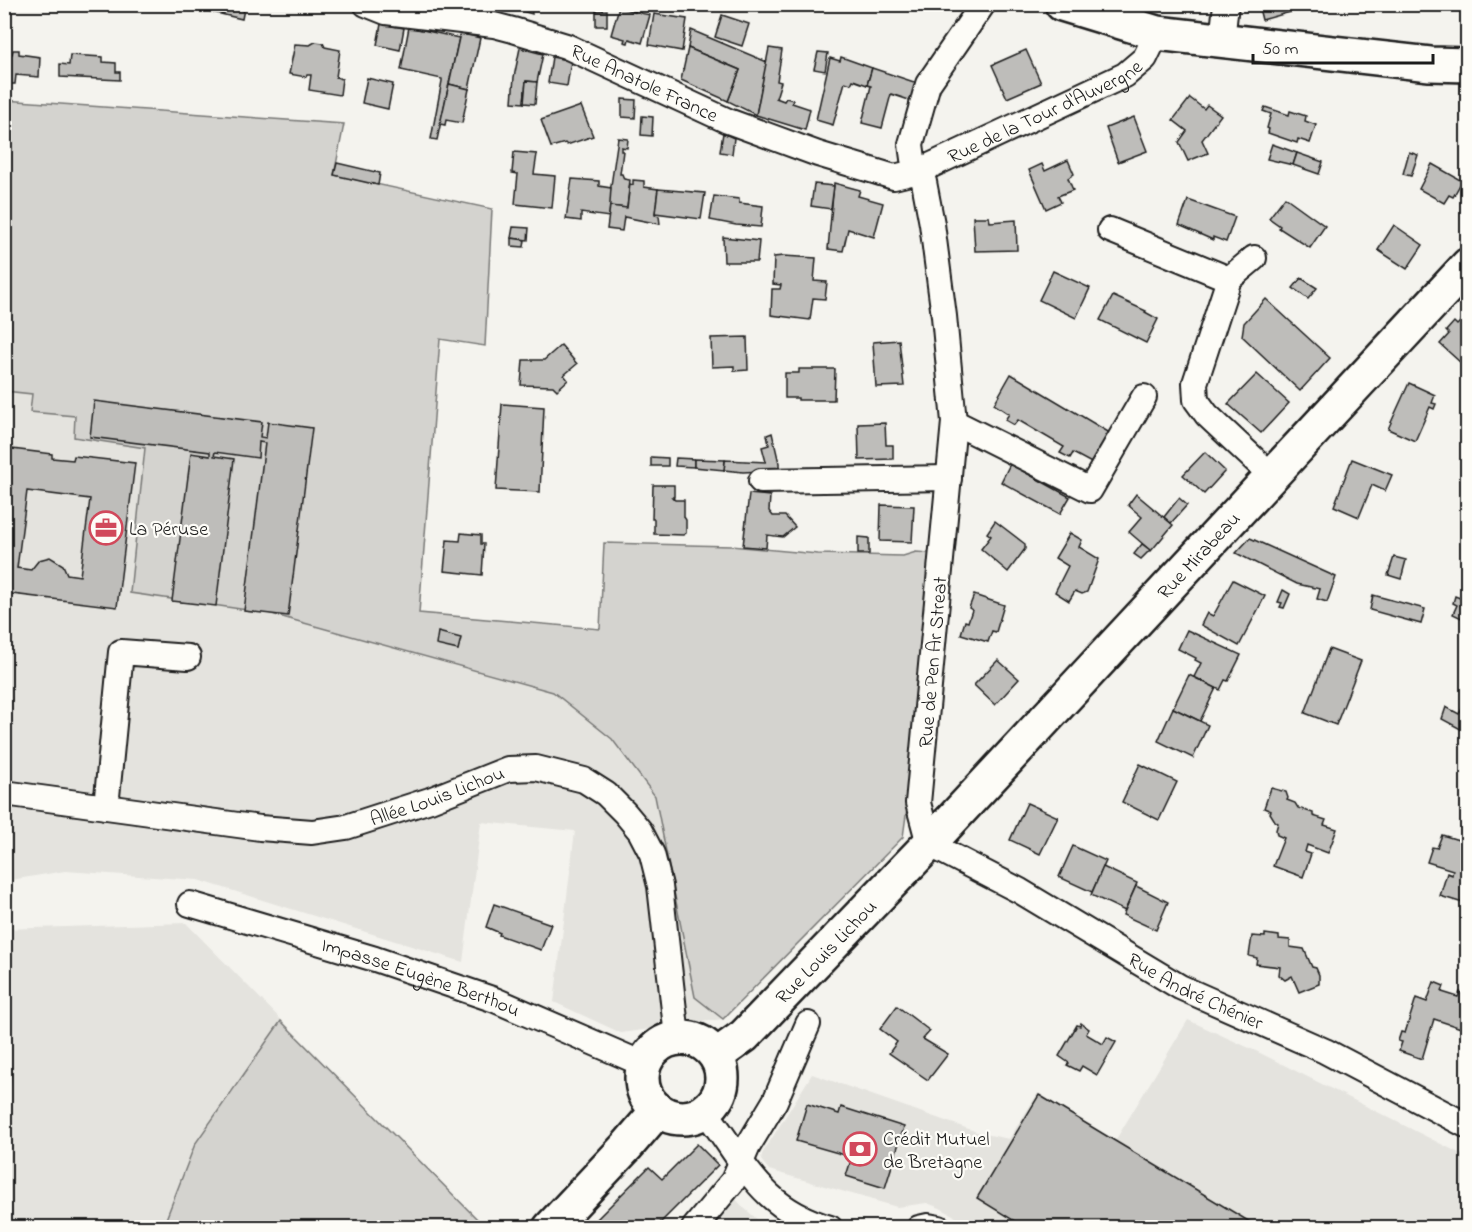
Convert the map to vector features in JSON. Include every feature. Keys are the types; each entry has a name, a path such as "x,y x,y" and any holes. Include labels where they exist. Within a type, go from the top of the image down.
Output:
{"main road":[{"path":"1062,4 1157,33 1430,64 1467,65"},
{"path":"1430,64 1467,80"},
{"name":"Rue Mirabeau","path":"929,844 1467,265"},
{"name":"Rue Louis Lichou","path":"716,1056 744,1036 929,844"},
{"path":"677,1037 692,1038 705,1045 716,1056 721,1067 720,1091 714,1102 705,1110 685,1118 674,1117 658,1110 645,1095 641,1080 643,1064 648,1054 666,1040 677,1037"},
{"path":"550,1227 658,1110"}],"street":[{"name":"Rue Anatole France","path":"366,4 386,12 494,25 534,36 576,51 728,121 818,154 894,177 919,171"},
{"name":"Rue de Pen Ar Streat","path":"929,844 918,803 954,422 932,224 924,182 913,159 911,144 928,84 983,4"},
{"path":"1222,41 1226,4"},
{"name":"Rue de la Tour d'Auvergne","path":"919,171 1125,75 1145,58 1157,33"},
{"path":"1110,230 1229,279"},
{"path":"1254,258 1229,279 1195,382 1196,400 1207,415 1271,475"},
{"path":"954,422 1090,490 1144,397"},
{"path":"761,481 949,478"},
{"path":"106,807 121,652 188,657"},
{"name":"Allée Louis Lichou","path":"4,793 260,828 312,832 346,827 420,804 508,769 536,768 584,780 606,794 625,813 640,831 652,854 660,886 677,1037"},
{"name":"Rue André Chénier","path":"929,844 1020,891 1180,987 1325,1051 1467,1126"},
{"name":"Impasse Eugène Berthou","path":"190,904 375,959 495,1000 643,1064"},
{"path":"694,1227 733,1181 748,1146 775,1101 808,1024"},
{"path":"705,1110 759,1186 783,1207 812,1222 830,1227"},
{"path":"919,1227 939,1227"}],"shaded area":[{"path":"4,100 344,124 334,175 492,209 485,346 440,339 419,613 600,629 604,543 731,546 818,554 903,556 916,552 942,554 903,837 723,1019 695,997 655,796 612,739 553,692 268,613 130,593 145,448 74,437 75,416 30,412 32,394 5,391"},
{"path":"5,100 344,124 334,175 492,209 485,346 440,339 419,613 600,629 604,543 731,546 818,554 903,556 916,552 903,837 723,1019 621,1033 554,1002 575,831 481,822 463,962 198,880 65,871 5,881"},
{"path":"186,923 485,1227 5,1227 4,929"},
{"name":"Crédit Mutuel de Bretagne","path":"1188,1020 1258,1052 1467,1157 1467,1227 966,1227 953,1215 927,1203 897,1207 769,1170 761,1160 762,1154 812,1074 980,1133 1009,1139 1038,1093 1115,1141"},
{"path":"281,1021 485,1227 163,1227 195,1144"},
{"path":"733,1196 744,1208 766,1227 711,1228"}],"building":[{"path":"200,4 245,4 242,19 199,9"},
{"path":"498,4 531,4 532,14 505,6"},
{"path":"1258,4 1319,4 1262,20"},
{"path":"619,7 635,12 636,8 640,9 640,13 650,15 642,43 629,39 628,43 624,42 625,39 611,35"},
{"path":"607,10 607,26 596,26 596,11"},
{"path":"654,14 687,19 682,51 649,45"},
{"path":"722,15 749,24 742,46 715,37"},
{"path":"381,24 404,28 400,50 377,45"},
{"path":"409,27 459,38 437,140 431,139 442,79 401,70"},
{"path":"691,30 767,62 756,115 728,101 740,70 688,48"},
{"path":"460,33 480,38 469,89 449,84"},
{"path":"315,42 340,50 336,77 342,79 340,95 309,90 311,75 306,77 289,74 295,44 310,45"},
{"path":"520,48 543,54 537,82 526,81 524,103 512,102"},
{"path":"688,48 740,70 728,101 681,80"},
{"path":"769,48 782,50 777,81 781,82 776,98 784,101 786,98 793,100 792,103 810,109 805,130 756,115"},
{"path":"13,50 19,50 19,54 40,57 39,77 16,75 15,84 4,84 4,53 12,54"},
{"path":"1026,50 1041,83 1007,98 992,65"},
{"path":"818,52 828,53 825,71 814,69"},
{"path":"70,55 103,57 103,62 116,63 116,72 120,72 120,80 60,77 60,64 69,65"},
{"path":"552,57 571,61 567,86 548,83"},
{"path":"841,57 872,68 867,85 853,80 851,84 845,82 833,125 816,120 830,58 840,61"},
{"path":"872,68 920,84 915,102 891,94 882,128 862,123 871,86 867,85"},
{"path":"367,78 393,84 388,109 362,103"},
{"path":"526,81 537,82 535,104 524,103"},
{"path":"449,84 469,89 462,123 446,120 445,125 440,124"},
{"path":"1190,98 1204,109 1207,105 1221,115 1202,140 1208,153 1188,161 1179,142 1187,131 1173,120"},
{"path":"622,99 636,100 635,118 622,117"},
{"path":"581,106 593,136 567,145 565,143 551,147 541,120"},
{"path":"1265,107 1289,115 1290,111 1306,116 1305,121 1316,125 1310,143 1298,139 1297,143 1268,133 1271,114 1263,111"},
{"path":"642,116 653,117 652,136 641,135"},
{"path":"1134,117 1147,151 1118,162 1106,128"},
{"path":"723,133 734,138 732,154 720,152"},
{"path":"618,138 628,139 627,148 621,147 623,151 620,174 624,179 630,180 627,208 608,206"},
{"path":"1272,144 1297,153 1293,165 1267,159"},
{"path":"514,152 537,154 534,174 555,176 552,208 515,204 518,174 512,173"},
{"path":"1409,152 1418,155 1411,176 1403,174"},
{"path":"1297,153 1323,162 1319,174 1293,165"},
{"path":"1068,160 1074,174 1068,178 1073,190 1058,196 1061,202 1046,209 1029,170 1042,164 1045,171"},
{"path":"337,163 380,173 378,185 334,175"},
{"path":"1432,164 1462,181 1453,197 1449,195 1444,203 1419,189"},
{"path":"572,179 599,181 599,186 611,188 609,217 581,213 581,221 566,219"},
{"path":"633,180 644,181 644,187 658,189 655,215 659,216 660,224 624,217 622,231 607,229 610,206 627,208 630,184 633,185"},
{"path":"834,183 860,190 858,196 883,203 874,237 848,229 843,251 828,249"},
{"path":"814,184 834,186 831,209 811,206"},
{"path":"658,189 705,193 701,219 655,213"},
{"path":"714,196 739,199 739,203 763,206 761,227 710,220"},
{"path":"1285,197 1325,226 1310,248 1279,228 1280,226 1269,218"},
{"path":"1188,200 1235,217 1226,242 1213,237 1213,240 1179,225"},
{"path":"973,217 989,217 990,222 1016,220 1017,250 975,251"},
{"path":"1394,225 1423,245 1407,269 1378,250"},
{"path":"513,227 529,228 528,240 511,238"},
{"path":"723,237 759,241 757,262 724,262"},
{"path":"511,238 525,240 524,247 511,246"},
{"path":"774,257 816,258 814,281 827,282 825,299 813,298 810,320 771,315 772,289 780,289 781,285 773,284"},
{"path":"1053,271 1090,288 1076,318 1039,300"},
{"path":"1301,278 1317,288 1308,299 1293,288"},
{"path":"1113,296 1158,319 1146,343 1100,320"},
{"path":"1266,299 1330,358 1300,391 1242,336 1244,323"},
{"path":"1463,319 1468,323 1468,356 1461,363 1440,344 1449,334 1446,331 1454,322 1457,325"},
{"path":"747,337 748,370 734,371 734,366 712,367 711,338"},
{"path":"899,340 904,386 876,387 873,342"},
{"path":"561,345 577,364 564,375 568,380 557,390 553,386 521,385 523,360 544,360"},
{"path":"799,369 835,369 834,400 785,398 785,373 799,373"},
{"path":"1011,374 1115,436 1097,466 1073,453 1070,458 1060,453 1064,447 1018,420 1014,425 1005,420 1009,414 994,404"},
{"path":"1257,374 1289,403 1261,433 1228,404"},
{"path":"1409,383 1435,395 1432,403 1436,404 1434,409 1430,407 1415,441 1388,429"},
{"path":"94,401 262,422 260,437 266,438 268,422 312,428 288,616 244,611 265,443 259,442 258,458 215,452 214,456 234,459 216,606 172,601 191,453 210,456 210,452 90,437"},
{"path":"502,404 544,407 540,492 496,490"},
{"path":"885,423 886,445 893,445 893,459 859,460 858,424"},
{"path":"772,433 779,470 743,472 724,470 725,460 766,462 762,447 769,445 767,435"},
{"name":"La Péruse","path":"4,448 52,454 52,458 73,460 74,456 135,463 117,607 4,593","holes":["27,491 90,499 80,576 67,574 63,565 50,557 39,560 31,570 17,568"]},
{"path":"1205,452 1225,471 1204,494 1183,475"},
{"path":"651,457 668,458 668,466 651,466"},
{"path":"676,458 694,459 694,467 675,466"},
{"path":"694,459 725,460 724,470 694,467"},
{"path":"1352,459 1392,475 1385,491 1372,485 1359,517 1334,506"},
{"path":"1010,464 1070,497 1060,514 1001,482"},
{"path":"653,485 674,485 674,497 672,497 675,500 684,500 686,533 683,535 654,534"},
{"path":"749,494 770,496 769,511 773,516 785,516 795,527 783,537 767,535 766,548 743,546"},
{"path":"1136,494 1173,525 1151,551 1129,532 1142,517 1128,505"},
{"path":"1179,498 1187,505 1171,523 1164,517"},
{"path":"881,505 914,506 912,542 880,541"},
{"path":"995,521 1025,544 1025,549 1008,572 981,549 991,536 987,533"},
{"path":"461,533 481,535 481,544 484,544 482,575 444,571 447,540 460,541"},
{"path":"1070,533 1082,540 1079,547 1099,559 1087,592 1082,594 1075,591 1069,601 1055,592 1068,566 1055,558"},
{"path":"858,537 869,538 869,554 858,554"},
{"path":"1250,538 1336,577 1327,602 1317,599 1320,589 1297,584 1236,553"},
{"path":"1142,544 1150,550 1141,559 1134,554"},
{"path":"1394,557 1406,560 1401,579 1388,575"},
{"path":"1233,580 1265,596 1239,646 1201,625 1207,613 1213,616"},
{"path":"1465,588 1468,589 1468,621 1453,614 1457,605 1453,603 1455,596 1460,598"},
{"path":"1283,590 1290,594 1284,608 1280,607 1282,603 1278,602"},
{"path":"974,595 1004,605 996,632 992,631 988,642 961,634 972,610 969,608"},
{"path":"1373,595 1425,609 1421,624 1370,610"},
{"path":"1187,630 1241,655 1228,681 1225,680 1220,690 1194,677 1201,663 1178,649"},
{"path":"438,632 461,638 458,650 436,645"},
{"path":"1329,649 1361,661 1336,725 1305,713"},
{"path":"998,660 1019,679 995,705 974,685"},
{"path":"1189,675 1216,688 1200,721 1173,708"},
{"path":"1468,699 1468,733 1442,719 1446,707 1459,714"},
{"path":"1173,708 1208,725 1193,758 1158,741"},
{"path":"1140,764 1177,782 1159,820 1122,802"},
{"path":"1271,788 1286,792 1287,800 1295,803 1298,808 1326,820 1324,825 1337,829 1328,853 1307,845 1305,852 1311,854 1303,877 1273,866 1284,838 1277,835 1278,823 1270,813 1271,811 1264,808"},
{"path":"1027,803 1058,817 1040,854 1010,840"},
{"path":"1442,835 1462,841 1463,836 1468,837 1468,886 1463,903 1440,896 1447,873 1452,875 1453,870 1427,862 1432,847 1437,848"},
{"path":"1073,846 1106,861 1092,892 1059,877"},
{"path":"1103,867 1137,883 1125,911 1091,895"},
{"path":"1136,886 1168,902 1156,930 1123,915"},
{"path":"494,904 551,924 541,950 499,935 500,933 486,927"},
{"path":"1265,934 1290,940 1290,947 1304,949 1312,967 1316,968 1319,975 1319,984 1299,992 1292,976 1285,980 1279,975 1280,967 1256,964 1257,958 1249,956 1252,936 1265,937"},
{"path":"1434,982 1444,986 1442,992 1458,997 1460,992 1468,995 1468,1016 1465,1016 1461,1028 1434,1019 1422,1059 1399,1051 1402,1042 1398,1041 1401,1032 1405,1033 1416,998 1427,1002"},
{"path":"897,1006 930,1031 923,1039 948,1054 928,1080 889,1053 897,1042 880,1029"},
{"path":"1081,1023 1089,1029 1086,1034 1103,1044 1107,1037 1116,1042 1097,1075 1082,1066 1079,1071 1067,1065 1069,1063 1059,1056 1077,1025 1080,1026"},
{"path":"4,1069 11,1069 8,1104 4,1104"},
{"path":"1039,1095 1260,1228 1026,1228 977,1198"},
{"name":"Crédit Mutuel de Bretagne","path":"807,1104 839,1114 841,1107 904,1127 885,1188 846,1176 852,1157 796,1141"},
{"path":"697,1144 718,1165 655,1228 588,1228 649,1167 662,1179"}],"place":[{"name":"La Péruse","path":"106,528"},
{"name":"Crédit Mutuel de Bretagne","path":"860,1149"}]}
